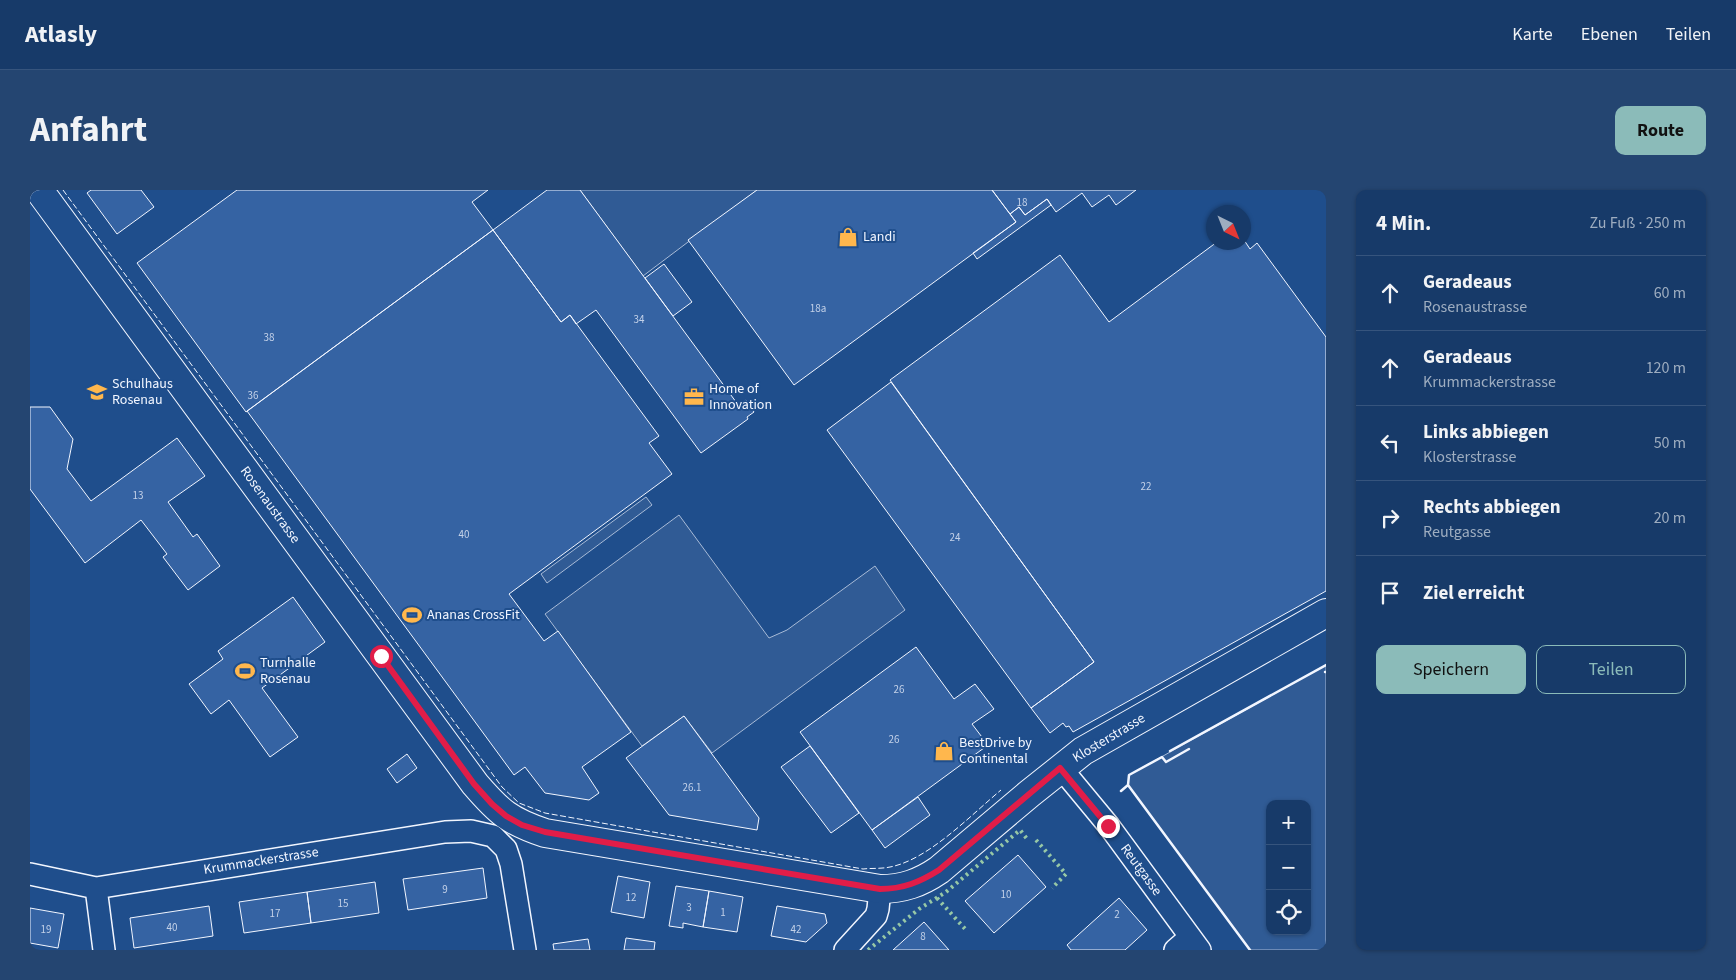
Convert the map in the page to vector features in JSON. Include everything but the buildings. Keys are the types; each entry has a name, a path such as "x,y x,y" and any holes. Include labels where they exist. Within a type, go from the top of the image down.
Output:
{"street":[{"name":"Rosenaustrasse","path":"39,190 466,772 492,804 511,864 525,950"},
{"name":"Klosterstrasse","path":"909,886 924,880 939,870 1060,768 1084,751 1326,613"},
{"name":"Reutgasse","path":"1060,768 1108,826 1188,946"},
{"name":"Krummackerstrasse","path":"30,874 96,888 445,832 522,825 545,832 880,889 909,886"},
{"path":"96,888 104,950"},
{"path":"844,950 876,916 880,889"}],"shaded area":[{"path":"580,190 757,190 643,276"},
{"path":"646,497 652,505 547,583 541,574"},
{"path":"679,515 769,638 787,630 875,566 905,610 712,753 684,716 642,746 545,614"},
{"path":"1326,665 1326,950 1250,950 1128,785 1129,775"}],"hedge":[{"path":"868,950 919,909 946,892 1020,830 1028,840"},
{"path":"1036,840 1066,874 1052,888"},
{"path":"937,898 967,931"}],"fence":[{"path":"63,190 502,787 519,803 545,813 863,869 890,867 919,856 963,824 1001,790"}],"wall":[{"path":"1170,751 1326,665"},
{"path":"1189,749 1166,762 1162,757 1129,775 1128,785 1250,950"},
{"path":"1121,791 1128,785"}],"place":[{"name":"Landi","path":"848,237"},
{"name":"Schulhaus Rosenau","path":"97,392"},
{"name":"Home of Innovation","path":"694,397"},
{"name":"Ananas CrossFit","path":"412,615"},
{"name":"Turnhalle Rosenau","path":"245,671"},
{"name":"BestDrive by Continental","path":"944,751"}],"route":[{"path":"381,656 474,784 492,804 506,816 522,825 545,832 880,889 894,889 924,880 939,870 1060,768 1087,798 1108,826"}]}
